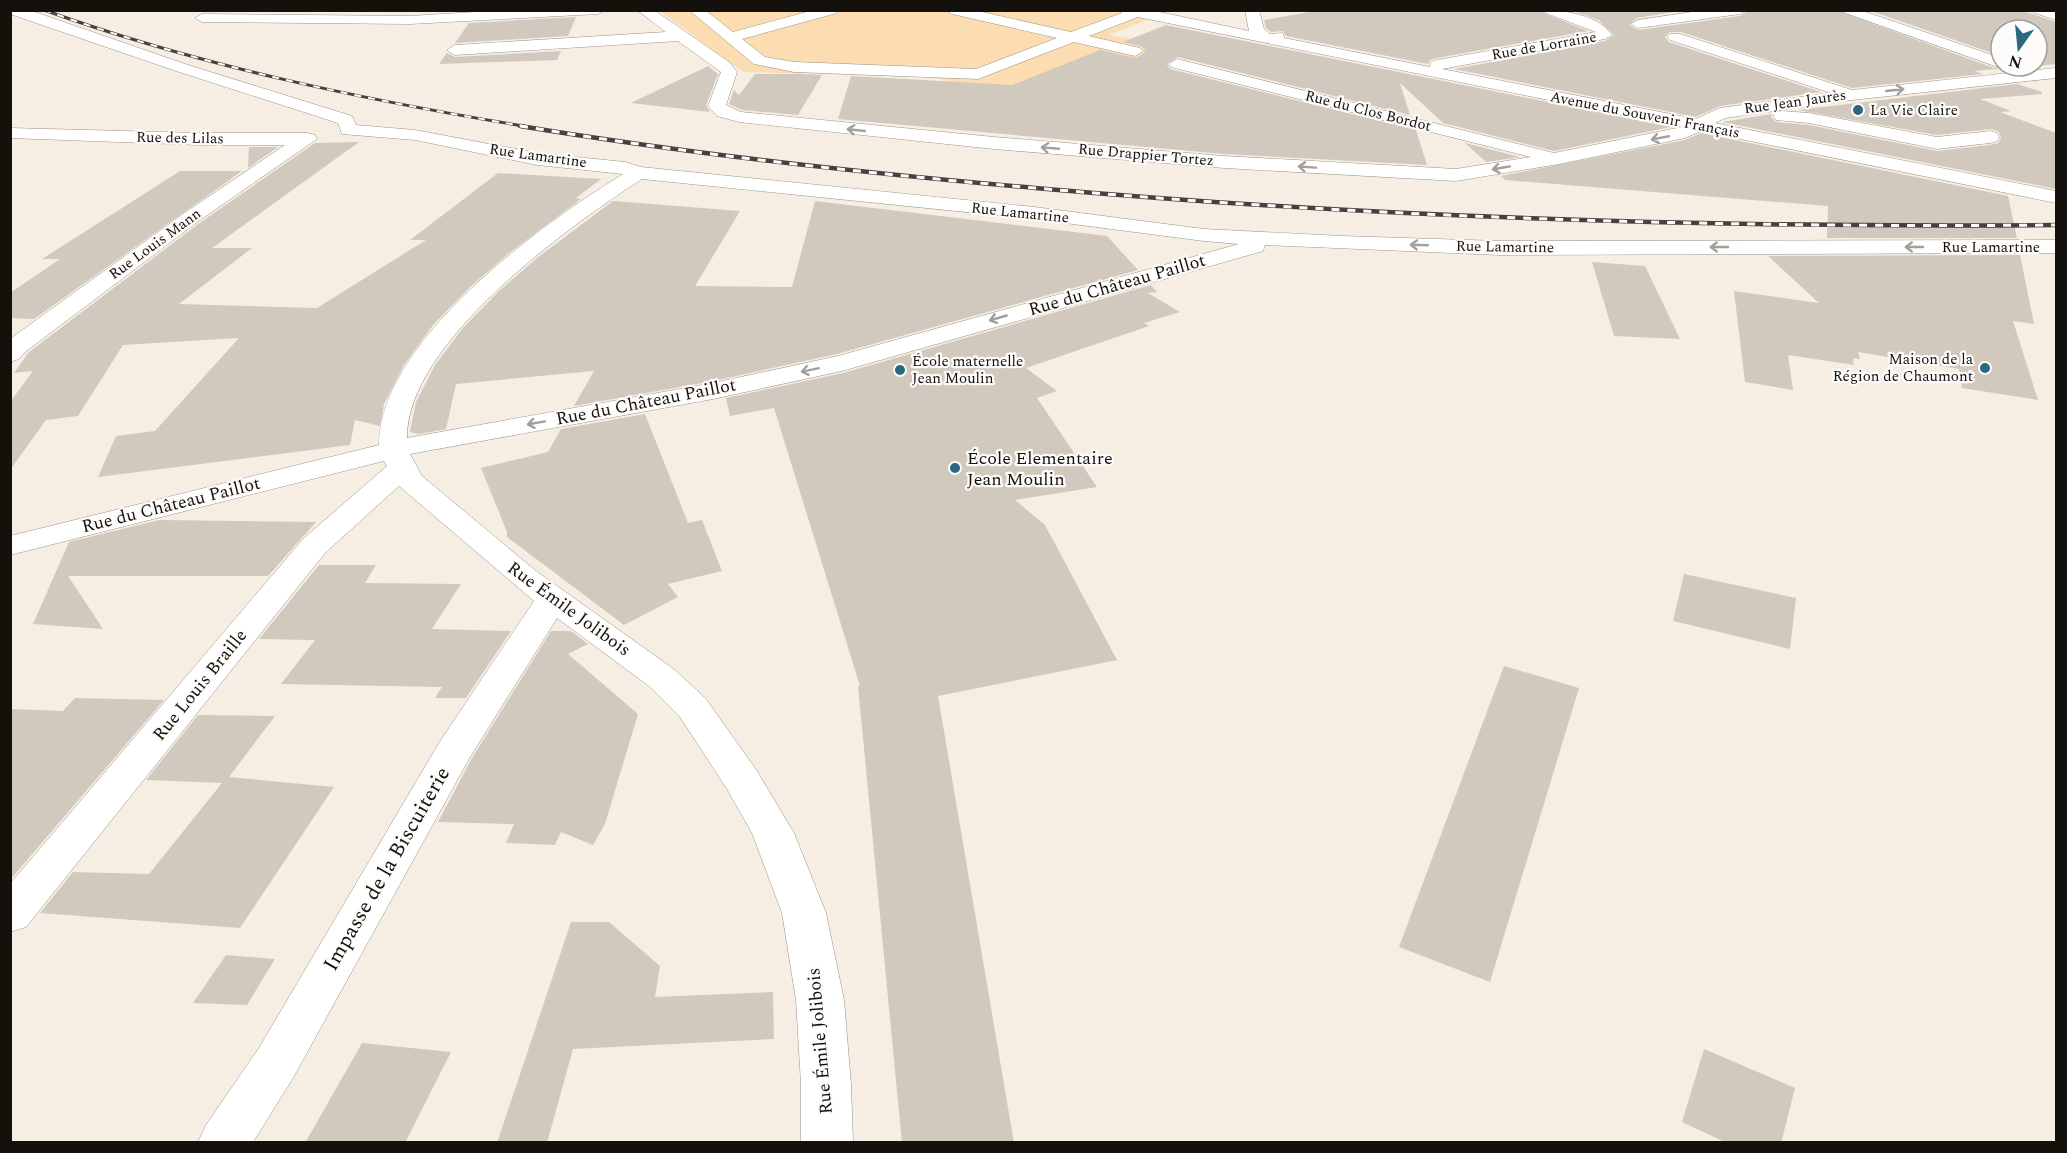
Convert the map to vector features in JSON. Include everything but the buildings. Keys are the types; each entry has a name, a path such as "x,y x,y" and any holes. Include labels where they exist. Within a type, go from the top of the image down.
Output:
{"street":[{"path":"14,10 172,65 346,120 327,135"},
{"path":"202,18 410,20 598,10"},
{"name":"Rue Drappier Tortez","path":"644,10 723,65 729,72 717,106 723,112 764,121 1109,152 1456,175 1559,158 1685,133 1706,121"},
{"path":"696,10 760,61 794,67 978,74 1135,11"},
{"path":"732,38 831,10"},
{"path":"952,10 1135,51"},
{"path":"1252,10 1257,31 1268,39 1291,32"},
{"name":"Rue de Lorraine","path":"1545,10 1600,28 1623,29"},
{"path":"1623,29 1740,10"},
{"path":"1844,10 1989,59"},
{"path":"2040,10 2056,16"},
{"name":"Avenue du Souvenir Français","path":"1135,11 1418,69 2056,184"},
{"name":"Avenue du Souvenir Français","path":"1273,22 1291,32 1448,64 2056,197"},
{"name":"Rue de Lorraine","path":"1418,69 1623,29"},
{"path":"455,50 681,36"},
{"path":"1675,37 1852,94"},
{"name":"Rue du Clos Bordot","path":"1177,63 1559,158"},
{"name":"Rue Jean Jaurès","path":"1706,121 1720,113 1752,108 1852,94 2007,78"},
{"path":"1752,108 1782,116 1809,118 1937,143 1990,137"},
{"name":"Rue des Lilas","path":"10,133 327,135"},
{"name":"Rue Lamartine","path":"327,135 415,135 537,159 625,168 638,173 1034,213 1171,231 1277,240 1500,248 2056,247"},
{"name":"Rue Louis Mann","path":"10,354 16,347 193,216 327,135"},
{"path":"398,459 393,428 402,398 420,362 437,339 491,284 581,209 638,173"},
{"name":"Rue du Château Paillot","path":"10,546 304,471 398,459 842,363 1277,240"},
{"name":"Rue Émile Jolibois","path":"398,459 410,481 524,578 662,678 693,708 743,781 773,833 804,913 820,1000 826,1084 827,1143"},
{"name":"Rue Louis Braille","path":"10,915 314,546 398,459"},
{"name":"Impasse de la Biscuiterie","path":"224,1143 276,1063 453,753 553,598"}],"shaded area":[{"path":"660,11 1169,11 1109,35 1162,44 1045,105 931,77 743,72"}],"railway":[{"path":"44,10 223,65 345,93 529,127"},
{"path":"520,126 712,154 905,176 1290,207 1673,223 2056,225"}],"place":[{"name":"La Vie Claire","path":"1858,110"},
{"name":"Maison de la Région de Chaumont","path":"1985,368"},
{"name":"École maternelle Jean Moulin","path":"900,370"},
{"name":"École Elementaire Jean Moulin","path":"955,468"}]}
